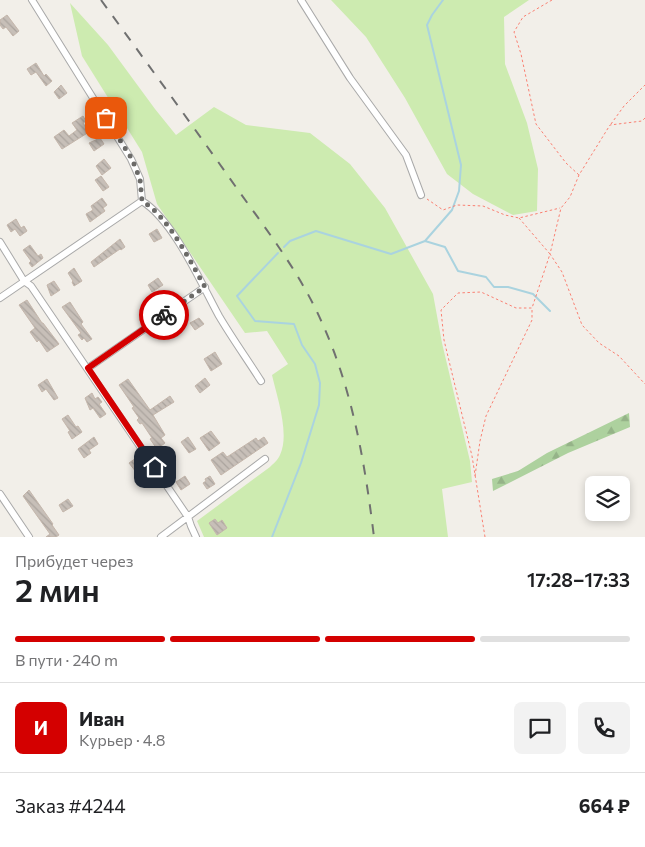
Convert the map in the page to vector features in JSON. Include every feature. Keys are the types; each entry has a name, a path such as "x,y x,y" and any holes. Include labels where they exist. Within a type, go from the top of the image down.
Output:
{"street":[{"path":"32,0 132,159 140,179 142,201"},
{"path":"301,0 350,78 406,155 421,195"},
{"path":"0,298 142,201"},
{"path":"142,201 150,206 162,219 185,253 219,316 261,381"},
{"path":"0,242 24,281 31,286 88,368 188,517 196,537"},
{"path":"88,368 205,287"},
{"path":"161,537 265,459"},
{"path":"0,494 29,537"}],"path":[{"path":"552,0 523,17 514,32 521,54 536,124 566,163 579,175"},
{"path":"475,478 480,440 486,416 532,320 532,308 550,254 561,208 570,198 579,175 610,125 624,106 645,85"},
{"path":"610,125 642,121 645,118"},
{"path":"421,195 443,210 457,206 482,206 519,218 561,208"},
{"path":"519,218 550,254 562,272 582,325 599,344 619,356 645,384"},
{"path":"485,537 472,456 444,340 441,310 458,293 482,292 516,308 532,308"}],"green space":[{"path":"331,0 529,0 504,17 505,64 527,123 538,169 537,211 513,215 473,194 447,174 405,98 366,37"},
{"path":"70,3 108,45 176,135 214,107 246,125 310,133 350,164 385,208 433,294 442,343 470,461 472,482 442,489 448,537 204,537 197,521 270,467 279,457 284,437 272,375 288,364 267,331 245,333 157,204 142,152 82,56"},
{"path":"629,413 630,427 568,453 493,491 492,479 518,471 547,453"}],"building":[{"path":"7,15 19,31 13,36 6,27 3,29 0,25 0,20"},
{"path":"36,63 44,76 46,74 52,81 46,86 36,72 31,75 27,69"},
{"path":"61,85 67,93 59,99 54,92"},
{"path":"83,116 86,121 83,123 89,132 62,149 54,137 64,130 69,136 77,130 72,123"},
{"path":"100,138 104,144 94,151 89,143"},
{"path":"104,159 111,168 102,175 96,166"},
{"path":"101,176 109,187 103,191 95,180"},
{"path":"102,198 107,205 103,208 105,211 90,222 86,214 93,210 91,206"},
{"path":"16,219 21,228 24,226 27,231 20,236 15,229 11,232 7,225"},
{"path":"157,229 162,238 154,242 149,234"},
{"path":"120,239 125,247 94,267 91,262"},
{"path":"30,245 38,256 41,254 43,258 32,267 29,263 31,261 23,250"},
{"path":"74,268 82,281 74,286 68,273"},
{"path":"158,278 163,285 152,292 148,285"},
{"path":"54,281 60,290 51,296 47,285"},
{"path":"27,300 59,344 47,352 39,340 37,342 30,332 35,328 19,305"},
{"path":"70,302 83,322 81,324 92,339 87,342 78,335 81,333 62,307"},
{"path":"199,318 204,324 195,330 190,323"},
{"path":"215,352 222,364 211,371 204,359"},
{"path":"205,378 210,385 200,393 195,386"},
{"path":"47,379 58,398 54,400 46,389 42,392 38,385"},
{"path":"128,379 150,410 170,396 174,402 153,415 165,435 161,438 165,443 157,449 142,423 140,424 137,420 139,418 132,408 134,407 119,385"},
{"path":"92,393 95,399 98,397 102,402 99,404 106,414 100,418 93,408 90,410 85,398"},
{"path":"68,415 82,432 72,439 68,432 70,431 62,419"},
{"path":"211,431 220,443 209,451 200,438"},
{"path":"94,437 98,444 89,450 91,453 84,458 78,449"},
{"path":"188,437 196,449 189,453 181,442"},
{"path":"264,437 268,443 221,475 211,460 223,452 227,457 256,438 258,441"},
{"path":"171,455 176,461 167,467 162,461"},
{"path":"139,456 145,466 136,472 129,463"},
{"path":"185,476 190,484 181,490 176,482"},
{"path":"210,476 215,484 207,489 203,483"},
{"path":"29,490 53,524 59,535 56,537 46,537 50,534 23,496"},
{"path":"68,499 73,506 63,512 59,505"},
{"path":"215,519 218,523 222,520 227,528 217,535 209,523"}],"waterway":[{"path":"284,247 290,241 316,231 391,254 425,241 452,210 459,191 461,165 427,25 443,0"},
{"path":"425,241 445,247 458,271 486,277 494,287 508,287 533,294 550,311"},
{"path":"272,537 301,463 319,405 320,383 315,364 302,345 294,324 255,321 237,296 278,253"}],"railway":[{"path":"101,0 273,239 315,307 333,350 350,402 362,456 374,537"}],"way so far":[{"path":"106,118 132,159 140,179 142,201 150,206 162,219 205,287 164,315"}],"route":[{"path":"155,467 88,368 164,315"}]}
